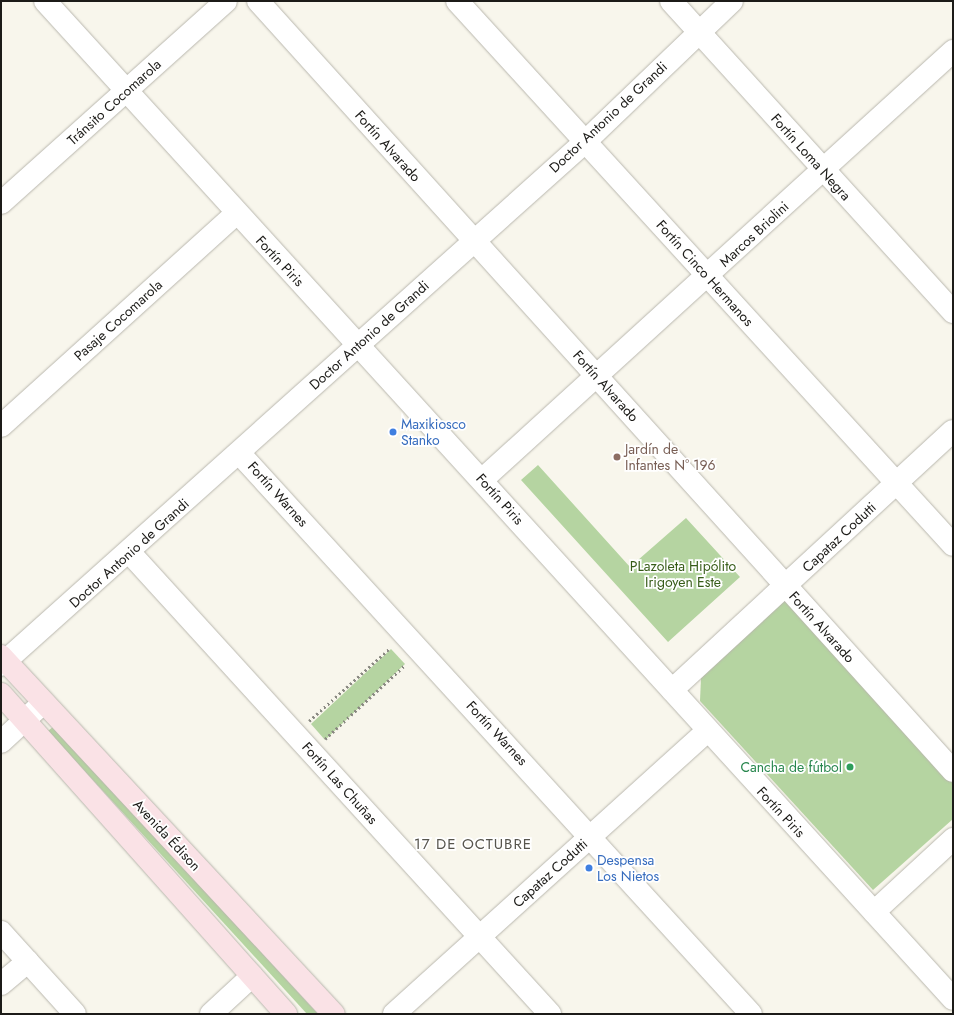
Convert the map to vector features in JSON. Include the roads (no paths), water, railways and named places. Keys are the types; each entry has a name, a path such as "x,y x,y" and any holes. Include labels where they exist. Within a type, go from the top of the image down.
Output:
{"main road":[{"name":"Avenida Édison","path":"3,661 334,1014"},
{"path":"1,694 286,1014"}],"street":[{"name":"Fortín Piris","path":"44,1 236,214 483,479 707,731 953,1000"},
{"name":"Tránsito Cocomarola","path":"1,204 226,1"},
{"name":"Fortín Alvarado","path":"258,1 472,240 596,374 785,586 953,771"},
{"name":"Fortín Cinco Hermanos","path":"457,1 953,545"},
{"name":"Fortín Loma Negra","path":"671,1 953,312"},
{"name":"Doctor Antonio de Grandi","path":"3,661 130,553 240,454 357,344 472,240 586,141 732,1"},
{"name":"Marcos Briolini","path":"483,479 596,374 709,276 953,52"},
{"name":"Pasaje Cocomarola","path":"1,426 236,214"},
{"name":"Capataz Codutti","path":"672,690 953,431"},
{"name":"Fortín Warnes","path":"240,454 592,836 751,1014"},
{"name":"Fortín Las Chuñas","path":"130,553 550,1014"},
{"path":"1,742 43,703"},
{"name":"Capataz Codutti","path":"394,1014 707,731"},
{"path":"874,912 953,839"},
{"path":"1,932 75,1014"},
{"path":"1,984 28,961"},
{"path":"211,1014 252,976"}],"place":[{"name":"Maxikiosco Stanko","path":"393,432"},
{"name":"Jardín de Infantes N° 196","path":"617,457"},
{"name":"Cancha de fútbol","path":"850,767"},
{"name":"Despensa Los Nietos","path":"589,868"}],"district":[{"name":"17 DE OCTUBRE","path":"473,845"}],"park label":[{"name":"PLazoleta Hipólito Irigoyen Este","path":"683,574"}]}
